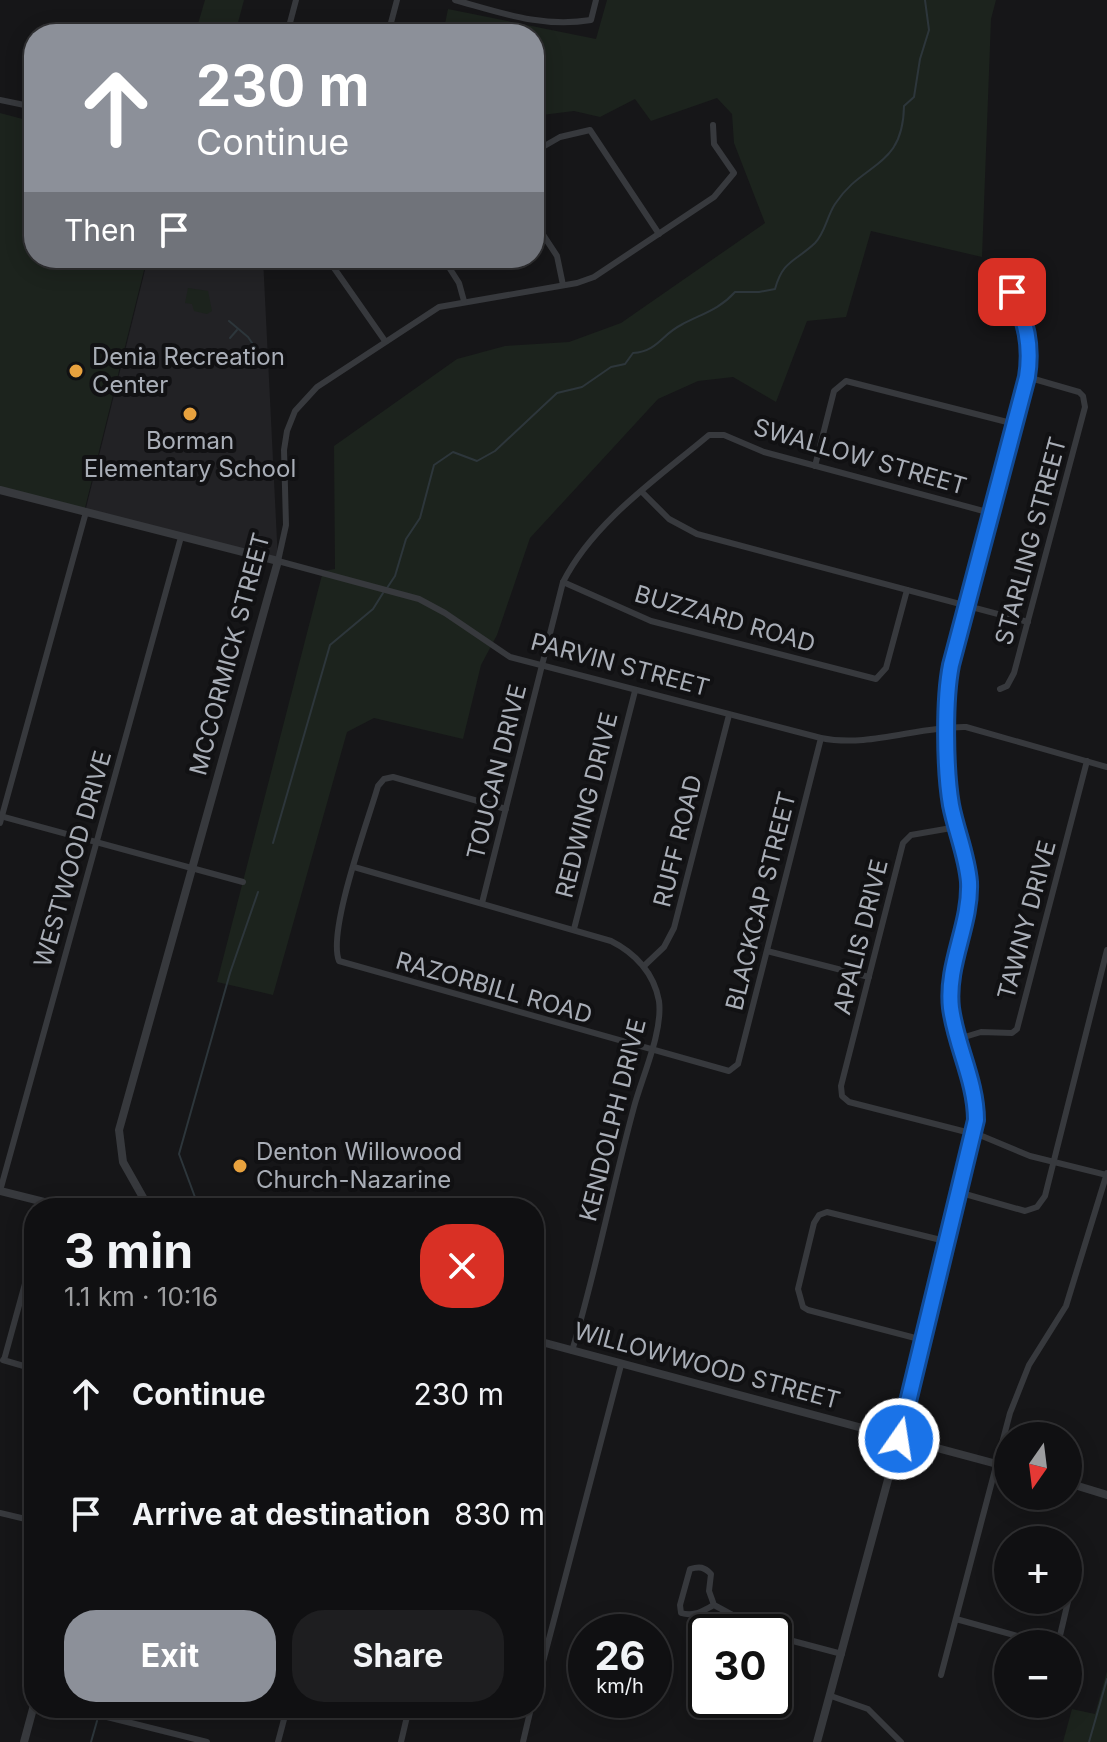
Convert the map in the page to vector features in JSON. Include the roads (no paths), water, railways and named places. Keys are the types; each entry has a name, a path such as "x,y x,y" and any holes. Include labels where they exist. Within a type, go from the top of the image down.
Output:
{"street":[{"path":"290,24 296,0"},
{"path":"391,24 397,0"},
{"path":"455,0 548,24 591,20 596,0"},
{"path":"0,100 24,105"},
{"name":"MCCORMICK STREET","path":"143,1198 123,1162 119,1130 278,561 286,525 285,440 290,422 301,402 317,387 431,311 464,301 594,277 714,197 734,173 714,144 713,125"},
{"path":"544,146 560,137 590,130 659,234"},
{"path":"544,236 557,256 563,285"},
{"path":"334,268 385,341"},
{"path":"449,268 459,283 464,301"},
{"path":"817,1742 899,1439 976,1120 974,1096 953,1020 951,989 969,883 949,790 947,681 1027,377 1030,347 1012,292"},
{"name":"STARLING STREET","path":"1000,689 1007,686 1014,673 1085,407 1083,396 1073,389 1027,377"},
{"path":"815,466 834,391 841,383 851,382 1015,424"},
{"name":"SWALLOW STREET","path":"719,434 764,452 991,513"},
{"name":"TOUCAN DRIVE","path":"482,903 563,582 584,549 607,523 709,435 719,434"},
{"name":"PARVIN STREET","path":"0,490 419,599 510,657 729,715 821,738 852,741 947,726 981,730 1107,767"},
{"path":"642,492 669,519 697,534 1028,622"},
{"path":"86,512 1,819 243,882"},
{"name":"WESTWOOD DRIVE","path":"0,1191 181,537"},
{"name":"BUZZARD ROAD","path":"563,582 669,627 870,679 880,677 886,668 907,590"},
{"name":"REDWING DRIVE","path":"574,929 635,691"},
{"name":"RUFF ROAD","path":"644,966 664,947 674,928 729,715"},
{"name":"BLACKCAP STREET","path":"733,1070 738,1064 821,738"},
{"name":"TAWNY DRIVE","path":"958,1039 981,1032 1012,1033 1017,1029 1087,761"},
{"path":"506,809 393,777 384,779 378,786 354,867 574,929 621,946 644,966"},
{"name":"APALIS DRIVE","path":"957,827 914,834 905,839 841,1086 842,1096 849,1102 974,1133"},
{"name":"RAZORBILL ROAD","path":"354,867 338,924 336,953 339,961 725,1071 733,1070"},
{"path":"958,1192 1025,1211 1032,1210 1045,1196 1107,950"},
{"path":"767,951 869,977"},
{"name":"KENDOLPH DRIVE","path":"572,1351 651,1050 659,1008 656,988 644,966"},
{"path":"974,1133 1023,1154 1107,1174 1066,1306 1029,1365 1009,1422"},
{"path":"0,1191 24,1198"},
{"path":"923,1340 808,1310 803,1307 798,1289 814,1223 819,1215 827,1212 945,1241"},
{"path":"24,1285 2,1360 24,1366"},
{"name":"WILLOWWOOD STREET","path":"544,1343 994,1463"},
{"path":"544,1657 621,1365"},
{"path":"1082,1487 1107,1495"},
{"path":"941,1675 994,1494"},
{"path":"0,1513 24,1519"},
{"path":"714,1605 690,1616 681,1613 680,1605 690,1569 698,1566 711,1574 709,1591 714,1605 731,1614"},
{"path":"956,1619 996,1630"},
{"path":"792,1641 842,1654"},
{"path":"831,1696 868,1709 901,1742"},
{"path":"24,1742 30,1718"},
{"path":"111,1718 207,1742"},
{"path":"278,1742 284,1718"},
{"path":"401,1742 407,1718"},
{"path":"523,1742 529,1718"}],"waterway":[{"path":"387,588 395,576 406,539 420,518 434,465 453,452 477,461 495,451 557,393 582,387 611,367 625,364 633,353 654,346 674,329 716,307 735,292 775,289 790,262 818,239 832,209 846,190 880,162 897,142 904,106 914,97 920,59 929,30 925,0"},
{"path":"229,321 248,337 261,356"},
{"path":"230,338 237,330"},
{"path":"273,843 330,645 373,609 383,593"},
{"path":"195,1198 179,1154 230,973 258,892"},
{"path":"1089,1742 1107,1679"},
{"path":"91,1742 97,1721"}],"place":[{"name":"Denia Recreation Center","path":"76,371"},
{"name":"Borman Elementary School","path":"190,414"},
{"name":"Denton Willowood Church-Nazarine","path":"240,1166"}]}
